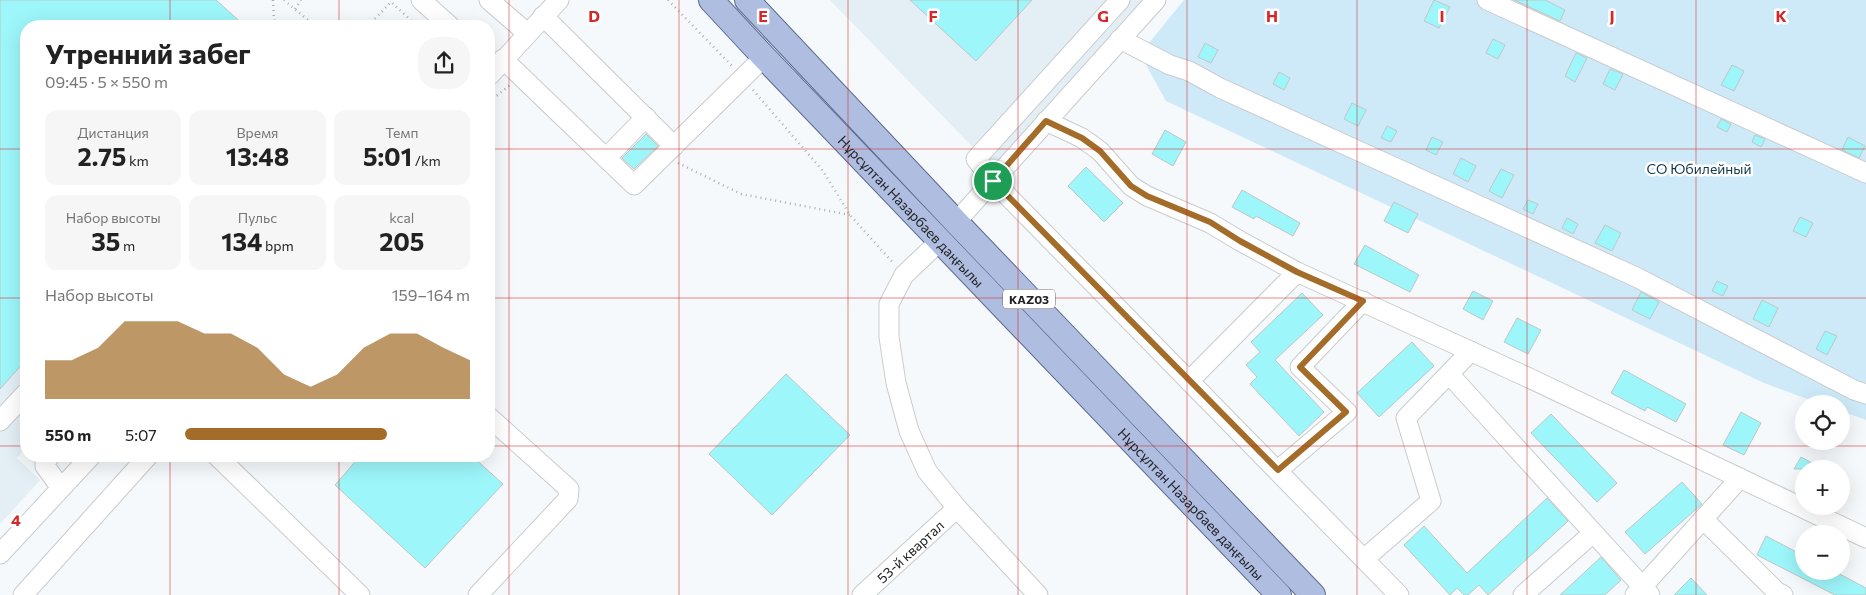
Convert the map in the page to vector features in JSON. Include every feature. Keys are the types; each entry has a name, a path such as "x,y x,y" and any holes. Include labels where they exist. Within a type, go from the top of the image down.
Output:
{"main road":[{"name":"Нұрсұлтан Назарбаев даңғылы","path":"711,0 764,58 1279,595"},
{"name":"Нұрсұлтан Назарбаев даңғылы","path":"747,0 956,222 1313,595"},
{"path":"940,241 956,222"}],"street":[{"path":"421,0 443,20"},
{"path":"490,0 527,34"},
{"path":"495,65 559,0"},
{"path":"1120,0 976,159 993,181 1399,595"},
{"path":"956,222 1156,0"},
{"path":"1487,0 1866,173"},
{"path":"543,16 646,117 669,151"},
{"path":"1120,39 1170,65 1189,71 1220,88 1636,278 1866,394"},
{"path":"495,66 521,77 634,185 764,58"},
{"path":"606,158 646,117"},
{"path":"1046,121 1082,138 1100,151 1131,186 1139,191 1210,222 1240,241 1297,272 1471,351 1866,538"},
{"path":"940,241 904,275 889,304 889,337 896,383 910,431 927,471 957,508 1038,595"},
{"path":"1190,380 1297,272"},
{"path":"1278,470 1346,412 1300,367 1363,301"},
{"path":"1364,559 1431,501 1406,418 1471,351"},
{"path":"1449,374 1594,533 1643,592 1740,478"},
{"path":"0,421 20,399"},
{"path":"478,595 568,499 569,489 495,421"},
{"path":"45,462 45,466 61,488"},
{"path":"0,554 85,462"},
{"path":"22,595 143,462"},
{"path":"223,462 360,595"},
{"name":"53-й квартал","path":"862,595 957,508"},
{"path":"1703,520 1777,592 1783,595"},
{"path":"1523,595 1594,533"}],"path":[{"path":"273,0 274,20"},
{"path":"284,0 308,20"},
{"path":"295,9 301,0"},
{"path":"668,0 743,78 822,171 850,214 904,275"},
{"path":"374,20 391,2 410,20"},
{"path":"495,97 521,77"},
{"path":"669,151 741,194 850,214"}],"shaded area":[{"path":"0,0 106,0 128,20 20,20 20,454 17,458 40,480 0,524"},
{"path":"830,0 1146,0 992,167"}],"green space":[{"name":"СО Юбилейный","path":"1184,0 1866,0 1866,420 1850,414 1850,395 1797,395 1764,383 1166,101 1140,54"}],"building":[{"path":"0,0 216,0 238,20 20,20 20,367 0,389"},
{"path":"910,0 1032,0 976,61"},
{"path":"1434,0 1450,7 1439,28 1424,21"},
{"path":"1514,0 1545,0 1565,10 1560,21"},
{"path":"1493,39 1505,45 1498,59 1486,53"},
{"path":"1205,43 1218,50 1211,63 1198,57"},
{"path":"1576,53 1587,58 1575,82 1565,76"},
{"path":"1732,65 1744,71 1734,91 1721,85"},
{"path":"1610,69 1623,74 1615,90 1603,84"},
{"path":"1279,72 1290,78 1284,90 1273,84"},
{"path":"1352,103 1366,110 1358,126 1344,119"},
{"path":"1721,119 1731,124 1727,132 1717,127"},
{"path":"1387,126 1397,131 1391,142 1381,138"},
{"path":"1165,130 1186,142 1173,166 1152,154"},
{"path":"646,134 658,146 634,169 622,158"},
{"path":"1755,135 1765,139 1761,147 1752,142"},
{"path":"1432,137 1443,142 1436,155 1426,150"},
{"path":"1848,137 1865,146 1859,158 1842,150"},
{"path":"1461,158 1476,166 1468,182 1453,174"},
{"path":"1086,167 1123,203 1104,222 1068,186"},
{"path":"1501,169 1514,175 1502,198 1489,191"},
{"path":"1242,190 1300,223 1293,236 1256,216 1254,219 1232,207"},
{"path":"1528,200 1538,204 1533,214 1523,209"},
{"path":"1394,202 1418,214 1408,233 1384,221"},
{"path":"1800,217 1813,223 1806,237 1793,231"},
{"path":"1567,218 1578,224 1573,234 1562,228"},
{"path":"1605,225 1621,233 1612,251 1595,243"},
{"path":"1365,245 1419,275 1410,292 1354,264"},
{"path":"1717,281 1728,286 1723,296 1712,291"},
{"path":"1473,291 1493,301 1483,320 1463,309"},
{"path":"1641,292 1659,302 1650,319 1632,310"},
{"path":"1302,293 1323,315 1275,360 1324,412 1299,436 1250,384 1257,377 1246,365 1260,352 1251,342"},
{"path":"1762,300 1778,308 1769,327 1753,319"},
{"path":"1517,318 1541,330 1528,354 1504,342"},
{"path":"1825,331 1837,336 1827,355 1816,349"},
{"path":"1412,342 1434,366 1379,417 1357,393"},
{"path":"1624,370 1686,404 1676,422 1647,407 1645,411 1611,393"},
{"path":"786,374 850,435 772,515 709,454"},
{"path":"1741,412 1761,423 1744,455 1723,445"},
{"path":"1551,414 1617,483 1597,502 1531,433"},
{"path":"355,462 479,462 503,484 425,568 335,485"},
{"path":"1682,482 1702,504 1645,554 1625,532"},
{"path":"1547,498 1568,521 1488,595 1479,585 1468,595 1464,595 1457,588 1450,595 1404,545 1424,526 1467,573"},
{"path":"1766,536 1795,551 1795,574 1757,555"},
{"path":"1601,557 1621,580 1605,595 1560,595"},
{"path":"1691,578 1707,595 1674,595"},
{"path":"1806,580 1850,580 1866,588 1866,595 1835,595"}],"route":[{"path":"1046,121 1082,138 1100,151 1131,186 1147,196 1210,222 1240,241 1297,272 1363,301 1300,367 1346,412 1278,470 993,181 1046,121"}]}
